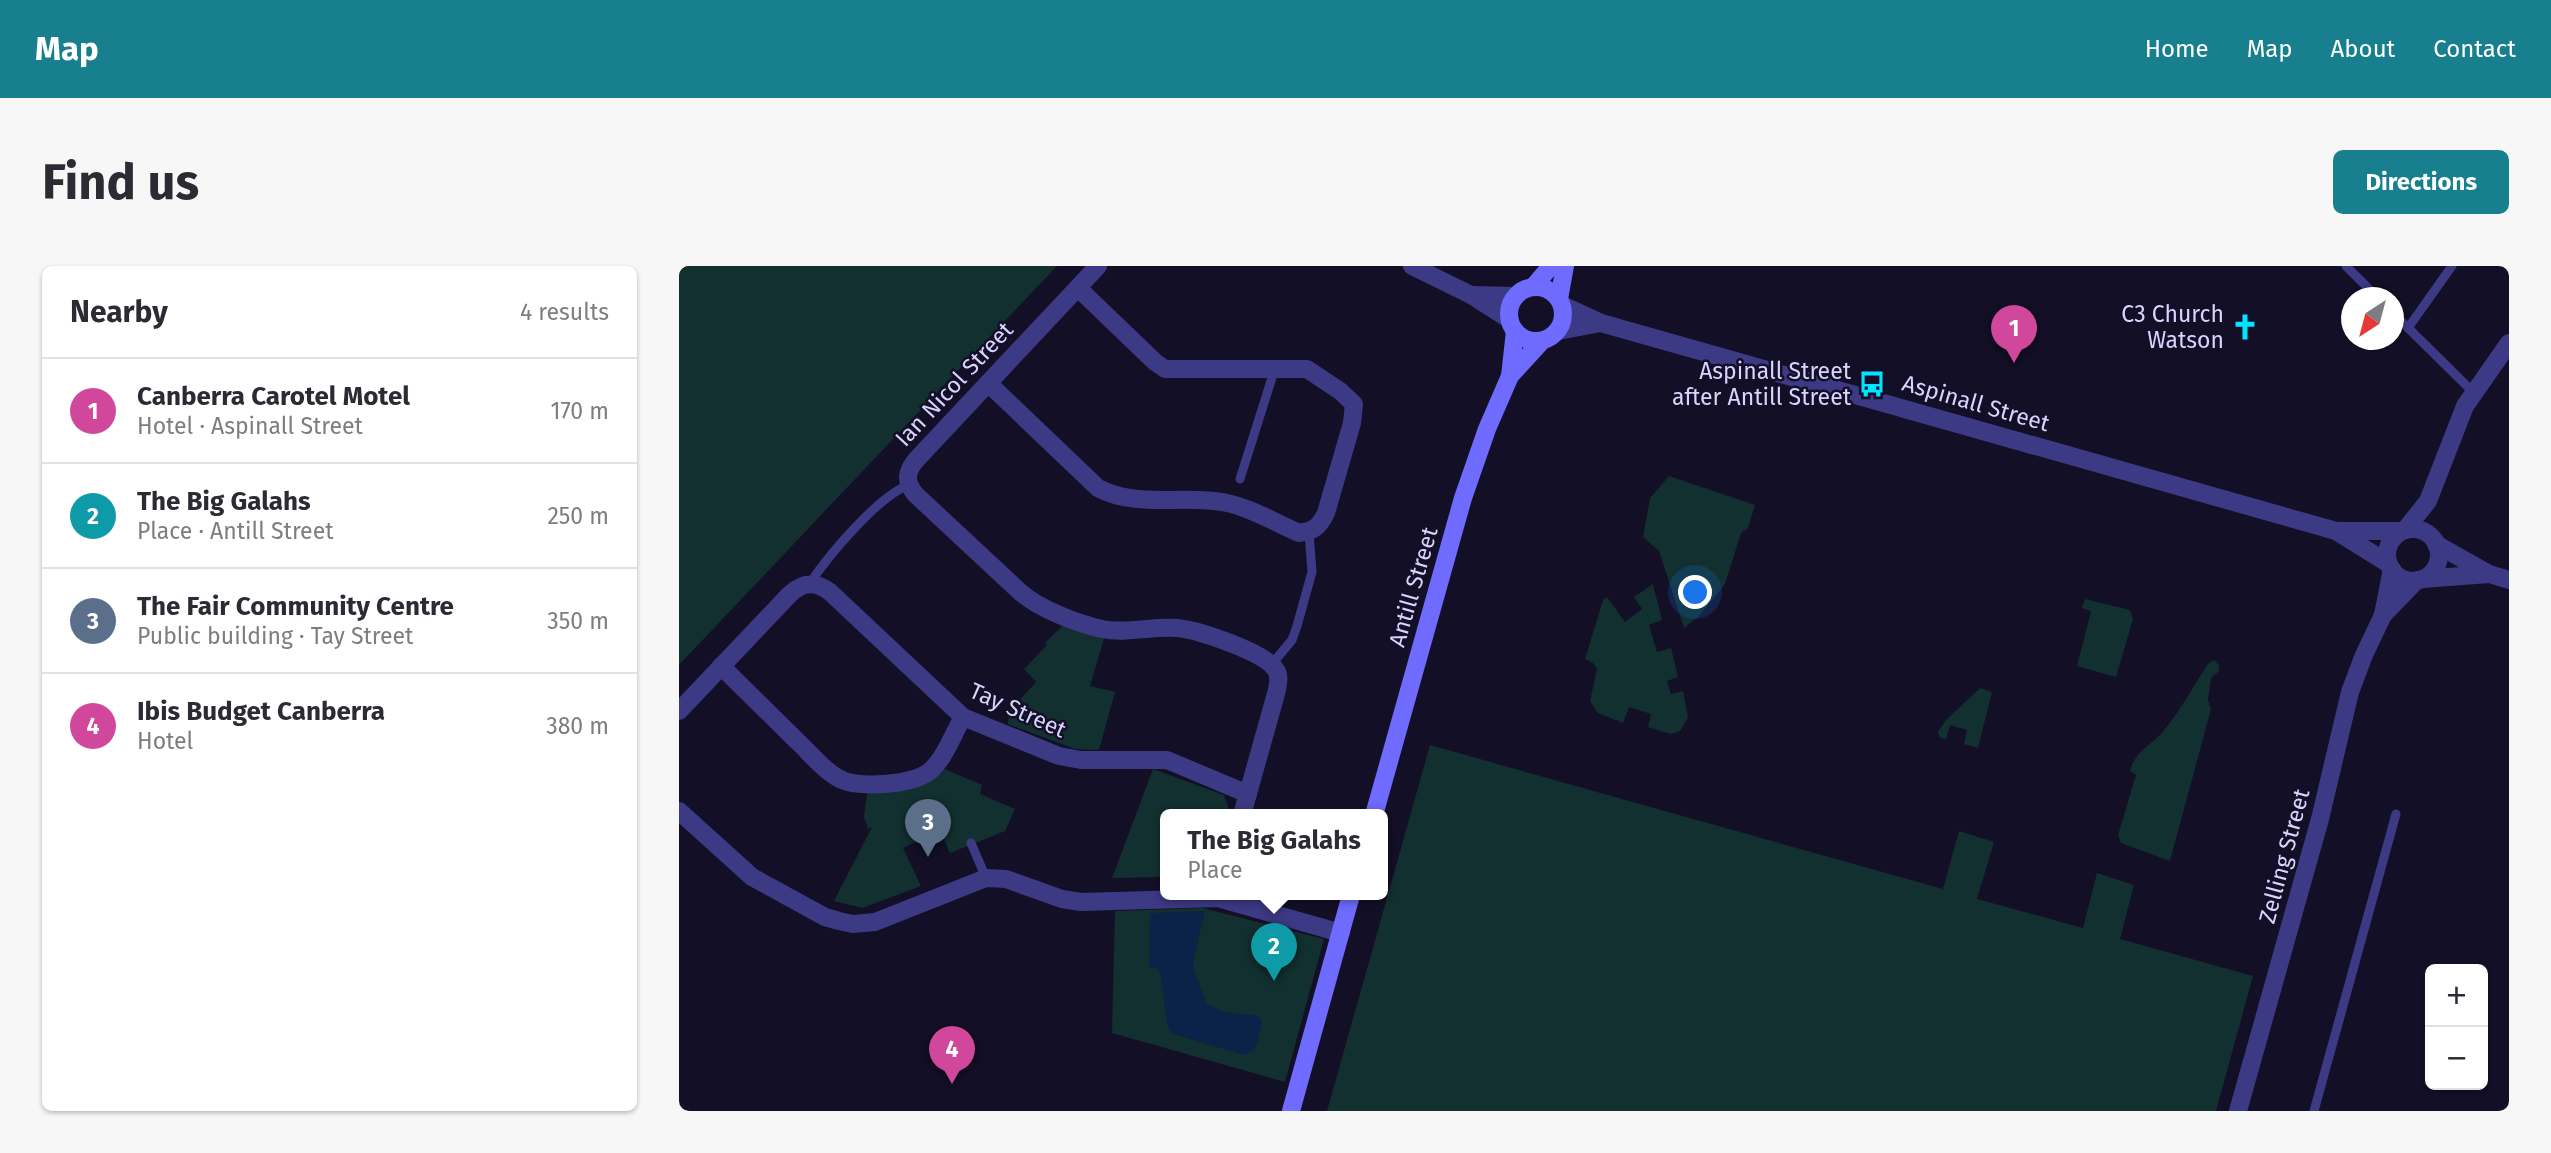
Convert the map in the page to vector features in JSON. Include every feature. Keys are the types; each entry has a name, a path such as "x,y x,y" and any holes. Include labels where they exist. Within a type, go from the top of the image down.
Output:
{"main road":[{"path":"1533,287 1548,289 1560,302 1564,314 1554,336 1542,341 1527,340 1513,326 1509,311 1516,296 1533,287 1552,266"},
{"path":"1560,302 1565,266"},
{"name":"Antill Street","path":"1510,376 1513,326"},
{"name":"Antill Street","path":"1376,809 1463,498 1487,429 1510,376 1542,341"},
{"path":"1291,1111 1350,900"}],"street":[{"name":"Ian Nicol Street","path":"1098,266 911,466 907,477 909,485 915,494 1019,592 1043,608 1102,629 1166,628 1191,631 1256,654 1272,664"},
{"path":"1412,266 1471,295 1513,326"},
{"path":"988,383 1098,488 1114,497 1230,503 1299,533 1309,532 1320,526 1352,423 1354,404 1307,369 1165,369 1078,288"},
{"path":"1471,295 1516,296"},
{"name":"Aspinall Street","path":"1560,302 1601,323 2336,531 2403,531"},
{"name":"Aspinall Street","path":"1558,331 1601,323"},
{"path":"2489,574 2403,578 2390,567 2388,550 2391,541 2403,531 2428,500 2465,406 2509,343"},
{"path":"2420,579 2435,569 2438,561 2428,500"},
{"path":"2403,531 2422,530 2435,542 2489,574 2509,580"},
{"name":"Aspinall Street","path":"2336,531 2390,567"},
{"name":"Zelling Street","path":"2238,1111 2320,819 2350,692 2383,615 2390,567"},
{"name":"Zelling Street","path":"2383,615 2420,579"},
{"path":"679,711 789,594 803,584 810,583"},
{"name":"Tay Street","path":"810,583 830,592 963,717 1059,756 1081,760 1167,760 1248,794"},
{"path":"1244,809 1277,690 1279,676 1272,664"},
{"path":"721,666 821,764 851,783 908,782 923,776 941,758 963,717"},
{"path":"679,811 743,871 825,917 853,925 875,922 986,878 1006,879 1062,899 1081,902 1160,899"},
{"path":"1229,900 1341,933"}],"lane":[{"path":"2346,266 2367,287"},
{"path":"2408,328 2452,266"},
{"path":"2404,324 2473,392"},
{"path":"1240,479 1275,368"},
{"path":"810,583 824,563 881,502 895,489 909,485"},
{"path":"1272,664 1292,640 1312,572 1309,532"},
{"path":"2314,1111 2396,814"},
{"path":"971,843 986,878"}],"green space":[{"path":"679,266 1057,266 679,665"},
{"path":"1669,476 1755,505 1748,528 1741,533 1725,584 1699,616 1684,628 1659,551 1643,537 1650,498"},
{"path":"1653,584 1662,620 1649,625 1657,652 1671,648 1678,677 1667,681 1671,694 1683,691 1688,718 1680,731 1671,734 1648,727 1651,714 1629,707 1623,723 1598,713 1590,701 1597,669 1585,659 1603,600 1607,597 1625,622 1642,609 1634,597"},
{"path":"2085,599 2130,610 2133,619 2116,677 2077,666 2091,611 2082,608"},
{"path":"1063,625 1105,635 1090,686 1115,692 1099,750 1075,749 1008,724 1009,712 1036,682 1024,669"},
{"path":"2214,660 2219,665 2219,671 2211,678 2208,700 2211,709 2170,861 2121,843 2118,835 2136,775 2130,771 2136,758 2165,729 2208,664"},
{"path":"1980,688 1992,692 1978,748 1964,744 1967,730 1950,725 1946,739 1940,738 1938,732 1946,720"},
{"path":"1430,745 1943,889 1959,831 1994,842 1977,899 2083,928 2097,873 2134,885 2120,939 2253,976 2216,1111 1327,1111"},
{"path":"942,768 982,785 980,794 1015,809 1005,831 950,853 940,831 903,848 921,886 862,908 834,901 872,827 868,829 864,817 867,793"},
{"path":"1153,769 1224,795 1229,809 1160,809 1160,877 1112,878"},
{"path":"1203,908 1324,939 1285,1082 1112,1033 1115,911"}],"water":[{"path":"1205,911 1194,958 1194,971 1207,1004 1224,1011 1258,1016 1261,1019 1255,1049 1244,1055 1173,1034 1168,1028 1160,973 1156,968 1149,968 1150,913"}],"place":[{"name":"C3 Church Watson","path":"2245,327"},
{"name":"Canberra Carotel Motel","path":"2014,363"},
{"name":"Aspinall Street after Antill Street","path":"1872,384"},
{"name":"The Fair Community Centre","path":"928,857"},
{"name":"The Big Galahs","path":"1274,981"},
{"name":"Ibis Budget Canberra","path":"952,1084"}]}
